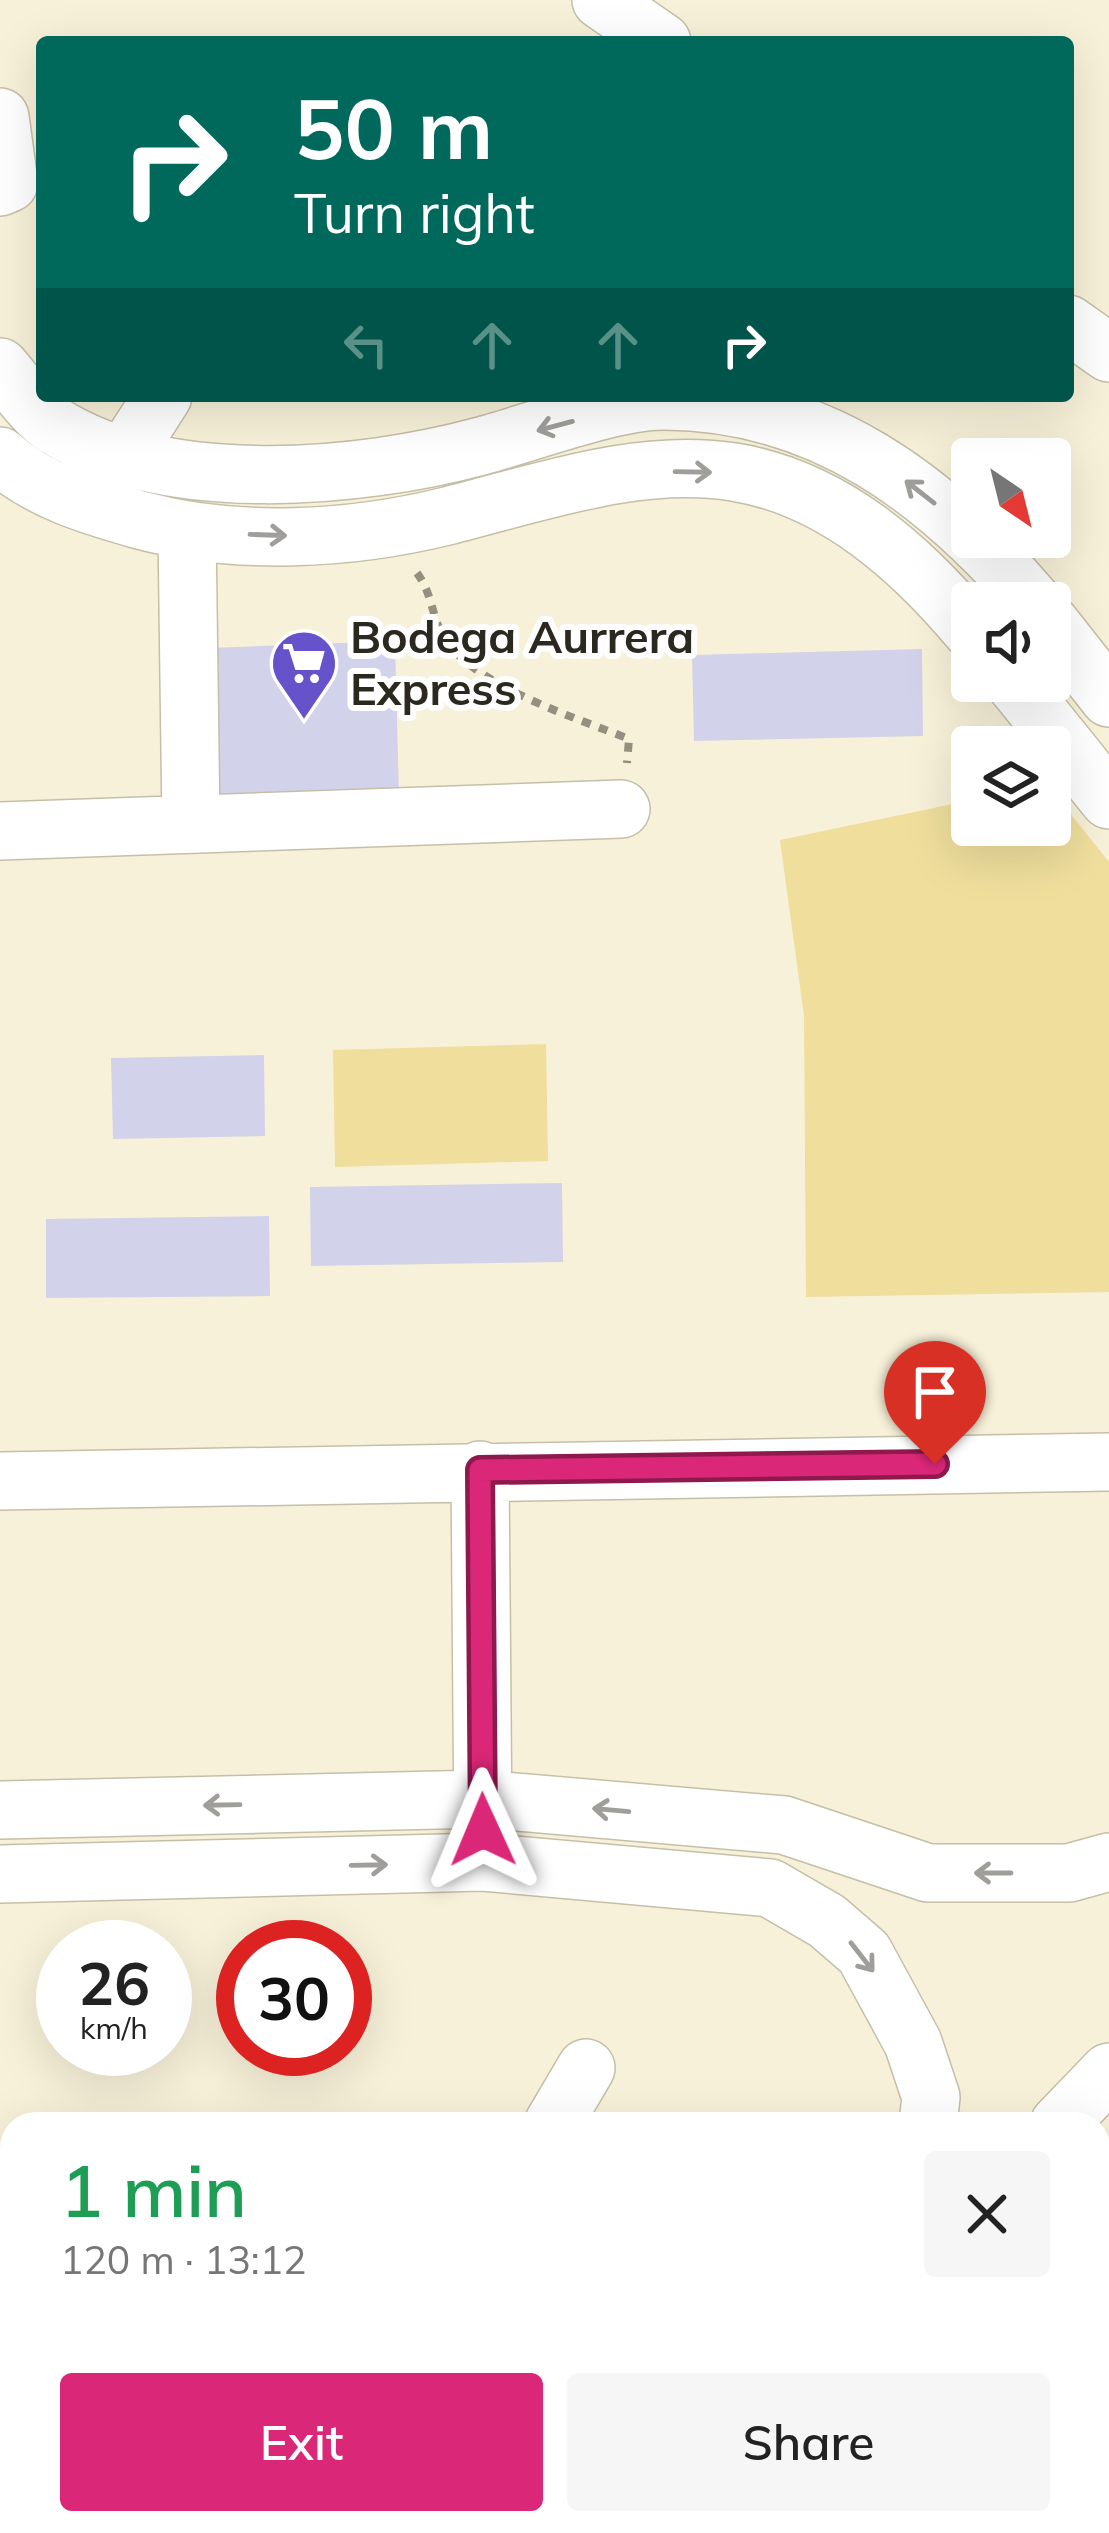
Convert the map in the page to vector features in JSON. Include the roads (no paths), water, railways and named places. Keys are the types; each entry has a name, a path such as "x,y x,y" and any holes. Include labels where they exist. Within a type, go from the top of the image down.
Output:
{"street":[{"path":"601,0 653,36"},
{"path":"0,117 9,184 0,187"},
{"path":"1074,328 1109,353"},
{"path":"0,367 53,426 125,455 190,469 378,471 652,402"},
{"path":"105,402 53,426 6,461 79,503 187,532 295,536 384,529 650,471 736,472 823,503 888,542 951,608"},
{"path":"79,503 125,455 159,402"},
{"path":"692,402 725,404 803,422 893,471 951,521"},
{"path":"378,471 384,529"},
{"path":"187,532 191,824"},
{"path":"930,584 958,558"},
{"path":"990,558 1014,582"},
{"path":"1071,650 1109,698"},
{"path":"1030,702 1109,800"},
{"path":"0,831 621,809"},
{"path":"0,1481 1109,1462"},
{"path":"480,1470 483,1862"},
{"path":"0,1810 482,1799 784,1825 928,1873 1069,1873 1109,1862"},
{"path":"770,1888 784,1825"},
{"path":"0,1874 483,1862 770,1888 827,1921 863,1953 914,2043 931,2097 929,2112"},
{"path":"560,2112 586,2068"},
{"path":"1071,2112 1109,2072"}],"place":[{"name":"Bodega Aurrera Express","path":"304,722"}]}
